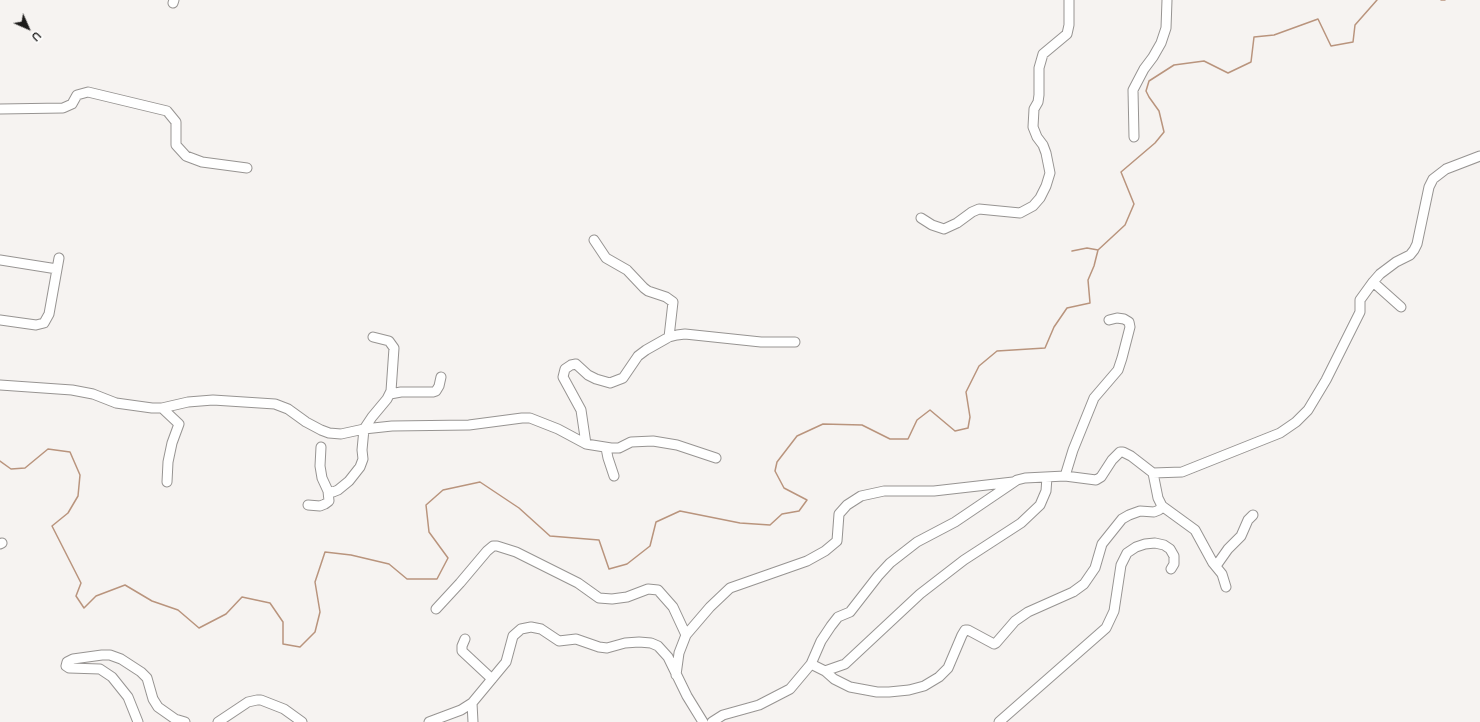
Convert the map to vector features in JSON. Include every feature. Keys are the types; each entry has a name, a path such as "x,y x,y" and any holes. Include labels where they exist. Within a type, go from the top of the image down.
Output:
{"street":[{"path":"920,218 932,225 944,229 958,223 972,212 979,209 1020,213 1033,206 1040,198 1050,173 1046,153 1033,126 1034,109 1038,102 1039,95 1039,68 1043,54 1067,34 1069,25 1068,0"},
{"path":"1134,137 1133,90 1144,69 1154,57 1162,43 1166,28 1167,0"},
{"path":"0,109 63,108 72,104 77,95 88,92 167,111 176,122 176,145 186,156 202,162 246,168"},
{"path":"676,675 679,653 686,635 710,607 730,588 807,561 832,546 837,542 839,514 847,505 862,496 884,491 934,491 1014,482 1026,478 1065,476 1096,480 1101,477 1112,460 1120,452 1131,456 1153,473 1182,472 1280,433 1296,422 1308,410 1320,391 1360,312 1360,300 1373,282 1396,262 1410,255 1414,250 1417,244 1429,187 1433,179 1446,169 1480,156"},
{"path":"594,240 606,258 627,270 644,288 648,291 666,297 673,302 669,337"},
{"path":"0,320 36,325 44,323 49,314 59,258"},
{"path":"0,260 58,269"},
{"path":"1373,282 1401,307"},
{"path":"1065,476 1073,450 1094,398 1118,370 1122,358 1130,327 1129,322 1124,319 1117,318 1109,320"},
{"path":"586,444 581,410 563,379 565,369 571,364 575,364 588,375 596,379 606,382 615,382 624,377 640,354 669,337 684,334 755,342 795,342"},
{"path":"328,491 334,492 341,489 360,467 363,460 362,450 364,429 390,394 394,348 389,342 373,337"},
{"path":"390,394 401,392 436,391 440,386 440,377"},
{"path":"0,385 72,390 93,394 116,404 162,408 188,402 213,400 264,402 288,409 306,422 330,433 341,434 364,429 392,426 469,426 526,418 558,429 586,444 606,448 619,448 631,442 653,441 677,445 716,458"},
{"path":"162,408 179,424 173,439 168,462 167,482"},
{"path":"308,505 320,506 329,501 328,491 322,478 320,466 320,447"},
{"path":"606,448 614,476"},
{"path":"1153,473 1158,498 1162,506 1195,530 1224,579 1226,587"},
{"path":"825,671 845,664 920,594 964,560 1021,522 1040,504 1046,491 1047,478"},
{"path":"712,722 723,715 759,705 792,687 811,664 821,641 838,617 850,612 890,563 917,542 955,522 1014,482"},
{"path":"811,664 825,671 834,680 850,687 877,692 897,692 924,686 939,677 948,668 965,630 968,630 994,644 996,643 1015,621 1028,612 1074,592 1084,584 1095,568 1102,544 1122,518 1140,511 1154,512 1159,510 1162,506"},
{"path":"1216,566 1228,549 1242,534 1248,520 1253,515"},
{"path":"999,722 1106,628 1114,611 1121,565 1127,553 1136,547 1145,544 1155,543 1164,545 1170,549 1174,556 1174,564 1171,569"},
{"path":"436,609 487,552 493,546 497,546 516,552 578,584 599,598 627,596 648,589 658,590 673,607 686,635"},
{"path":"430,722 462,710 472,704 506,662 512,636 521,629 531,627 541,629 559,641 576,638 599,647 607,648 633,642 645,642 655,645 664,651 703,722"},
{"path":"465,639 462,646 462,651 492,680"},
{"path":"138,722 128,697 121,687 108,674 100,669 69,668 66,666 67,662 73,659 102,655 110,655 121,659 141,672 146,678 153,699 158,707 175,719 185,722"},
{"path":"218,722 248,702 257,700 284,709 302,722"},
{"path":"472,704 473,722"}],"waterway":[{"path":"1072,251 1087,248 1098,250 1125,225 1134,204 1121,172 1155,143 1164,132 1159,111 1146,91 1149,81 1174,65 1204,61 1228,73 1251,62 1254,37 1274,35 1318,19 1331,46 1353,42 1355,25 1377,0"},
{"path":"0,461 11,469 25,468 48,449 70,452 80,475 78,496 68,513 52,526 81,583 76,596 84,608 96,596 125,585 152,601 178,610 199,628 226,614 242,597 270,603 283,622 283,644 300,647 315,632 320,612 315,582 325,552 351,555 389,564 407,579 437,579 448,558 429,532 426,505 443,490 480,482 519,508 550,536 599,540 609,569 627,564 650,546 656,522 680,511 740,523 770,525 782,514 799,511 807,500 784,488 775,471 777,462 797,436 823,424 862,425 890,439 908,439 917,420 930,410 955,431 968,428 970,417 966,392 979,366 997,351 1045,348 1054,327 1067,308 1090,303 1088,280 1094,266 1098,250"}]}
